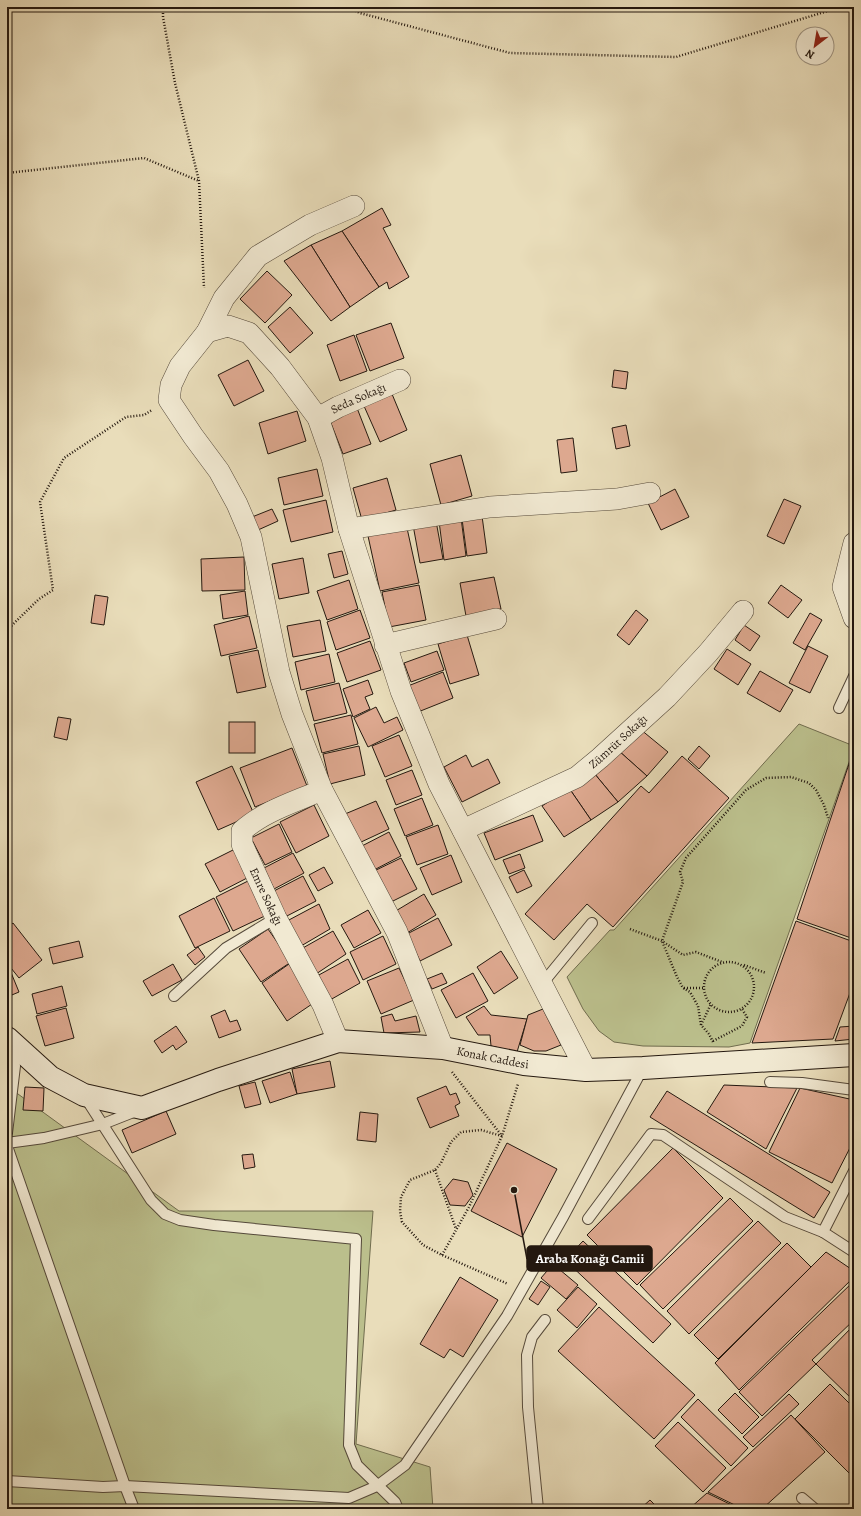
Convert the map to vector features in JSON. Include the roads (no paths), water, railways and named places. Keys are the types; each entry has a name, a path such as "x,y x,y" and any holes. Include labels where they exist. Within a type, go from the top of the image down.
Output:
{"street":[{"path":"354,206 310,225 258,256 224,298 207,332 180,366 171,385 170,400 193,436 219,471 237,504 251,537 279,672 292,714 322,790 396,932 443,1048"},
{"path":"207,332 228,326 249,333 280,368 318,418 332,458 348,529 385,644 401,691 436,777 586,1070"},
{"name":"Seda Sokağı","path":"318,418 338,407 400,380"},
{"path":"348,529 490,507 617,499 650,494"},
{"path":"854,543 843,587 854,618"},
{"name":"Zümrüt Sokağı","path":"463,830 577,777 667,697 708,653 743,611"},
{"path":"385,644 496,619"},
{"name":"Emre Sokağı","path":"322,790 269,813 252,823 242,831 242,844 276,918 323,1005 338,1041"},
{"name":"Konak Caddesi","path":"142,1108 218,1080 338,1041 443,1048 524,1064 586,1070 715,1064 854,1055"},
{"path":"9,1042 50,1077 84,1096 142,1108"}],"lane":[{"path":"839,708 854,676"},
{"path":"174,996 226,948 276,918"},
{"path":"542,984 592,924"},
{"path":"7,1133 15,1066 9,1042"},
{"path":"7,1481 103,1487 125,1486 349,1498 377,1486 405,1465 507,1316 643,1068"},
{"path":"770,1082 802,1083 854,1090"},
{"path":"84,1096 151,1200 165,1214 180,1220 214,1225 356,1240 349,1445 357,1466 395,1502 398,1509"},
{"path":"7,1143 44,1138 103,1124 142,1108"},
{"path":"588,1219 651,1134 663,1135 785,1217 823,1232 854,1252"},
{"path":"7,1146 134,1509"},
{"path":"823,1232 854,1171"},
{"path":"538,1509 528,1407 527,1355 532,1337 545,1320"},
{"path":"802,1498 815,1509"}],"place":[{"name":"Araba Konağı Camii","path":"514,1190"}]}
